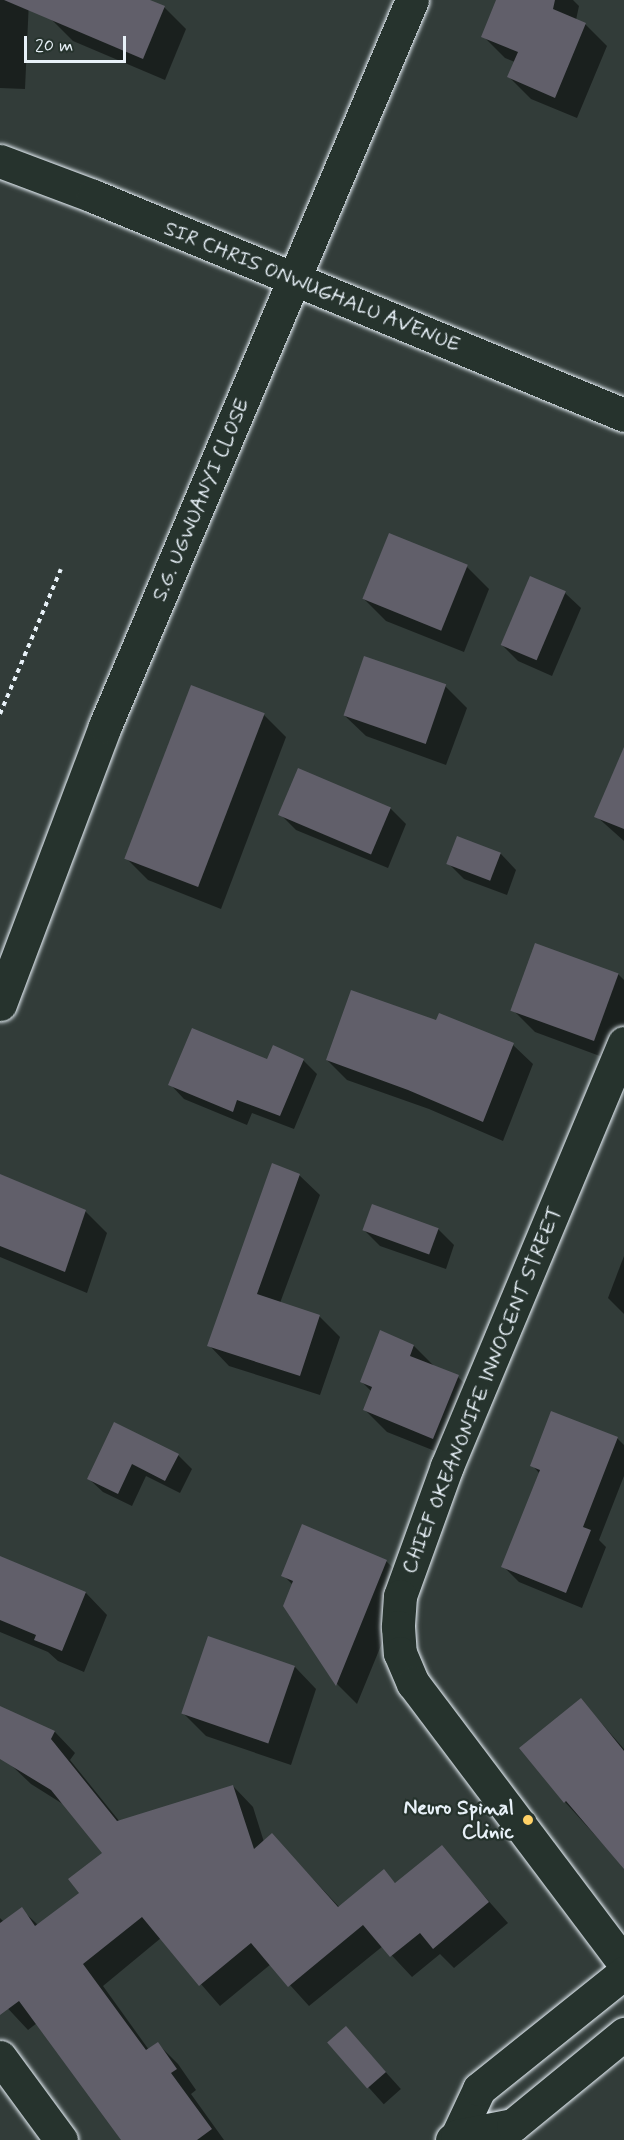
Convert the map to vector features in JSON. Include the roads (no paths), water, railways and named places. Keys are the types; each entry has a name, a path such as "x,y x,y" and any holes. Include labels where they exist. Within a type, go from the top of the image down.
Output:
{"street":[{"name":"S.G. UGWUANYI CLOSE","path":"0,1004 105,726 412,0"},
{"name":"SIR CHRIS ONWUGHALU AVENUE","path":"0,161 93,196 624,415"},
{"name":"CHIEF OKEANONIFE INNOCENT STREET","path":"624,1043 447,1466 400,1596 398,1628 400,1653 413,1683 624,1964"},
{"path":"455,2138 479,2089 624,1972"},
{"path":"455,2138 513,2126 624,2034"},
{"path":"0,2057 61,2140"}],"place":[{"name":"Neuro Spinal Clinic","path":"528,1820"}]}
